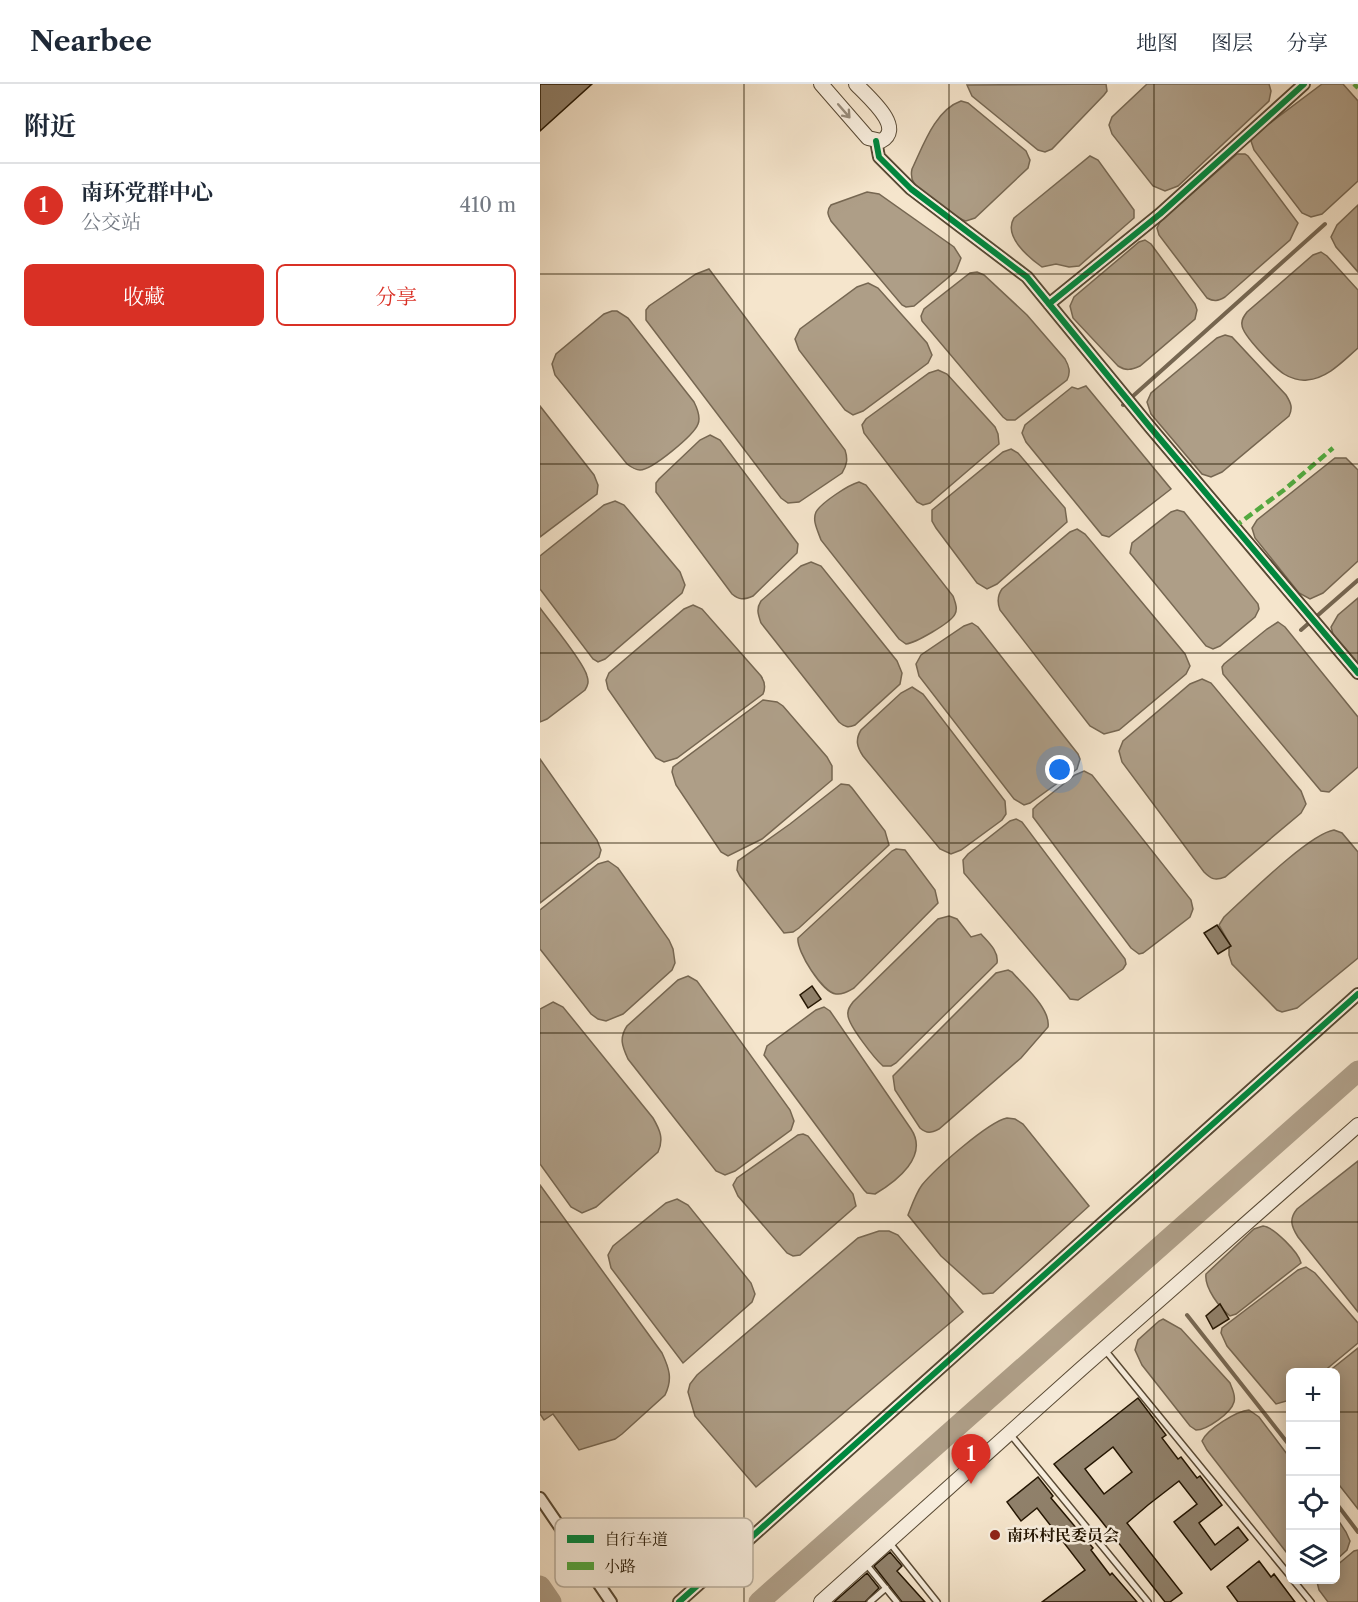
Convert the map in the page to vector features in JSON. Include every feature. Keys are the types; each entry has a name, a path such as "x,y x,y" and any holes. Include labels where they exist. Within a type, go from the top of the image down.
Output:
{"street":[{"path":"821,84 868,138 876,141 888,136 889,123 856,84"},
{"path":"1049,304 1160,214 1304,84"},
{"path":"876,141 879,158 911,189 1027,277 1133,407 1358,673"},
{"path":"753,1537 1358,994"},
{"path":"824,1601 1104,1349 1358,1125"},
{"path":"540,1498 555,1520"},
{"path":"601,1587 611,1602"},
{"path":"680,1602 697,1587"}],"lane":[{"path":"1104,1349 1286,1571"},
{"path":"1010,1434 1148,1602"},
{"path":"889,1542 937,1602"},
{"path":"865,1563 897,1602"},
{"path":"1297,1584 1311,1602"},
{"path":"870,1602 886,1588"}],"shaded area":[{"path":"1106,84 1107,91 1104,95 1052,149 1045,152 1038,150 972,96 967,85"},
{"path":"1147,84 1269,84 1271,91 1269,101 1178,186 1165,191 1153,186 1112,134 1109,125 1112,117"},
{"path":"1322,84 1343,84 1358,101 1358,181 1322,214 1311,217 1302,213 1254,150 1251,141 1254,135"},
{"path":"961,101 968,103 1026,151 1030,160 1028,168 975,218 966,221 923,192 914,183 911,175 937,120 944,112"},
{"path":"1237,154 1248,156 1298,223 1290,240 1225,297 1214,300 1207,298 1159,235 1157,228 1160,222"},
{"path":"1090,156 1098,160 1134,210 1134,218 1079,266 1069,267 1056,264 1042,267 1024,252 1014,239 1011,225 1014,218"},
{"path":"867,192 879,194 954,247 961,258 956,271 914,306 902,305 829,217 828,211 831,205"},
{"path":"1358,205 1358,272 1336,247 1331,237 1337,225"},
{"path":"1145,240 1151,244 1197,310 1195,319 1140,366 1126,369 1118,366 1073,318 1070,306 1074,297 1139,242"},
{"path":"1321,252 1358,290 1358,348 1322,376 1315,379 1298,380 1284,374 1267,358 1247,336 1243,330 1242,321 1247,312 1313,255"},
{"path":"709,269 845,450 846,462 842,473 799,502 788,503 781,498 646,320 646,310 649,306 696,274"},
{"path":"977,272 984,275 1027,315 1065,359 1068,367 1067,380 1015,420 1007,420 1003,417 922,321 921,316 924,309 970,273"},
{"path":"868,283 878,288 927,343 932,355 928,363 863,411 853,415 845,410 799,350 795,339 800,329 857,287"},
{"path":"617,311 628,318 694,402 699,416 695,429 681,443 654,464 640,470 627,464 555,375 552,364 556,354 604,314"},
{"path":"1225,335 1232,337 1286,395 1291,410 1289,416 1222,472 1211,477 1202,474 1151,414 1147,402 1151,393 1217,338"},
{"path":"938,370 947,374 995,427 999,444 930,503 923,505 917,502 864,433 862,425 866,419 929,373"},
{"path":"1086,386 1171,489 1109,537 1102,535 1026,442 1022,433 1025,425 1072,387 1078,389"},
{"path":"540,406 594,475 598,485 597,494 540,537"},
{"path":"710,435 720,440 798,544 797,553 753,596 747,598 742,599 732,594 656,492 656,483 659,479 700,440"},
{"path":"1011,449 1018,453 1065,508 1067,522 997,584 987,589 977,583 936,528 932,521 932,510 1003,452"},
{"path":"1335,458 1346,458 1358,470 1358,561 1323,593 1310,599 1299,593 1255,538 1252,528 1257,520"},
{"path":"859,482 866,485 953,596 956,612 952,618 911,643 906,644 899,639 821,540 816,526 815,515 819,508 835,495"},
{"path":"615,501 624,505 680,572 685,585 682,593 605,659 598,662 593,659 540,589 540,556 604,505"},
{"path":"1177,510 1184,512 1258,604 1259,609 1255,617 1220,646 1213,649 1206,646 1130,553 1132,543 1171,512"},
{"path":"1077,529 1085,534 1185,654 1190,666 1186,674 1119,730 1104,734 1090,726 1000,610 998,604 998,597 1002,589 1070,532"},
{"path":"811,562 821,566 897,661 902,673 900,684 855,725 845,726 839,722 761,623 758,614 761,601 801,566"},
{"path":"1358,598 1358,663 1333,634 1331,627 1338,615"},
{"path":"693,605 702,609 761,676 765,689 763,694 677,758 664,762 656,758 608,689 606,680 609,673 684,609"},
{"path":"540,608 580,661 588,682 585,690 540,722"},
{"path":"1278,622 1285,627 1358,717 1358,767 1329,792 1321,791 1223,674 1224,664"},
{"path":"972,623 978,627 1080,759 1077,769 1024,805 1014,799 919,676 916,664 921,655"},
{"path":"1202,679 1211,683 1301,791 1306,804 1301,813 1225,877 1218,879 1211,878 1204,872 1122,762 1119,751 1123,741 1190,684"},
{"path":"912,687 923,694 1005,801 1006,814 1002,820 961,850 951,854 940,849 863,756 858,746 857,740 861,730 901,693"},
{"path":"763,700 777,702 783,706 827,757 832,766 832,780 762,839 728,856 721,852 676,785 672,772 673,767"},
{"path":"540,759 597,840 601,850 599,857 540,903"},
{"path":"1084,771 1092,775 1191,900 1193,909 1190,917 1143,953 1139,954 1131,948 1033,817 1033,809 1037,805 1075,775"},
{"path":"841,784 852,788 885,831 889,845 799,928 793,932 784,933 740,876 737,870 738,861"},
{"path":"1016,819 1022,822 1125,959 1126,964 1123,969 1078,1000 1070,999 964,873 963,860 968,854 1010,821"},
{"path":"1334,830 1342,833 1358,852 1358,958 1297,1008 1282,1012 1277,1010 1232,964 1229,943 1219,925 1224,917 1294,854 1309,842"},
{"path":"896,849 905,850 935,890 938,903 854,988 841,994 831,992 824,987 806,961 798,938"},
{"path":"608,861 618,868 669,940 675,963 672,970 623,1014 606,1021 591,1014 540,949 540,910 598,864"},
{"path":"949,916 957,919 971,937 981,934 995,951 997,963 896,1063 883,1066 852,1026 848,1015 849,1008 938,919"},
{"path":"1008,970 1041,1005 1048,1020 1048,1027 1021,1058 939,1129 931,1132 925,1131 920,1128 895,1090 893,1076 996,973"},
{"path":"688,976 697,981 790,1110 794,1121 791,1130 735,1171 725,1175 716,1171 628,1059 623,1046 622,1038 627,1026 678,980"},
{"path":"553,1002 563,1007 653,1118 660,1135 661,1143 658,1152 596,1207 582,1213 571,1207 540,1164 540,1009"},
{"path":"824,1007 830,1011 916,1139 916,1149 908,1167 875,1194 864,1190 764,1055 767,1046 816,1010"},
{"path":"1007,1118 1015,1119 1023,1124 1089,1206 993,1293 983,1294 941,1256 908,1215 920,1188 938,1168 975,1137 998,1121"},
{"path":"798,1135 808,1136 853,1194 856,1206 800,1255 793,1256 787,1253 738,1196 733,1185 737,1178"},
{"path":"1358,1161 1358,1312 1298,1237 1292,1223 1297,1209"},
{"path":"540,1185 662,1353 669,1374 669,1384 665,1395 622,1434 615,1439 579,1450 553,1414 544,1420 540,1414"},
{"path":"677,1199 688,1205 751,1283 755,1294 752,1302 683,1363 611,1268 608,1255 613,1246 666,1203"},
{"path":"1268,1227 1285,1241 1296,1253 1301,1263 1236,1314 1230,1316 1217,1303 1210,1291 1206,1274 1254,1229"},
{"path":"879,1231 889,1231 898,1235 963,1312 756,1487 695,1416 688,1392 690,1384 697,1375 858,1238"},
{"path":"1306,1267 1315,1273 1358,1323 1358,1343 1328,1368 1286,1368 1286,1401 1276,1404 1227,1346 1221,1333 1222,1328 1298,1270"},
{"path":"1163,1319 1181,1329 1230,1383 1234,1392 1234,1402 1224,1416 1201,1429 1196,1430 1190,1426 1142,1365 1135,1350 1138,1340"},
{"path":"1358,1348 1358,1509 1340,1486 1340,1368 1333,1368"},
{"path":"1249,1410 1259,1417 1286,1453 1286,1552 1202,1441 1223,1421"},
{"path":"1340,1523 1350,1541 1347,1550 1340,1556"},
{"path":"1358,1550 1358,1602 1328,1602 1318,1584 1340,1584 1340,1563"}],"building":[{"path":"540,84 592,84 540,131"},
{"path":"1217,925 1231,946 1218,954 1204,933"},
{"path":"812,986 821,999 808,1008 800,995"},
{"path":"1220,1304 1229,1319 1213,1329 1206,1316"},
{"path":"1138,1398 1166,1435 1162,1438 1178,1459 1181,1457 1197,1478 1200,1476 1222,1505 1199,1523 1215,1545 1238,1527 1248,1540 1211,1570 1174,1522 1197,1504 1179,1481 1127,1523 1182,1593 1170,1602 1165,1602 1054,1464","holes":["1113,1447 1132,1472 1104,1494 1085,1469"]},
{"path":"1038,1477 1053,1496 1051,1498 1093,1548 1091,1550 1110,1575 1112,1573 1137,1602 1042,1602 1085,1570 1037,1508 1021,1521 1007,1502"},
{"path":"890,1552 902,1566 897,1571 925,1602 902,1602 874,1566"},
{"path":"1259,1561 1271,1577 1274,1574 1295,1602 1238,1602 1227,1587"},
{"path":"867,1573 879,1588 865,1602 834,1602"}],"waterway":[{"path":"1123,405 1325,224"},
{"path":"1301,630 1358,580"},
{"path":"759,1602 1358,1071"},
{"path":"1187,1315 1286,1441"},
{"path":"1340,1508 1358,1532"},
{"path":"540,1586 551,1602"}],"marked path":[{"path":"1354,84 1358,88"},
{"path":"1234,527 1284,490 1333,448"}],"cycle path":[{"path":"1049,304 1160,214 1304,84"},
{"path":"876,141 879,157 911,189 1027,277 1150,427 1358,673"},
{"path":"753,1536 1358,994"},
{"path":"679,1602 696,1587"}],"place":[{"name":"南环党群中心","path":"971,1484"},
{"name":"南环村民委员会","path":"995,1535"}]}
